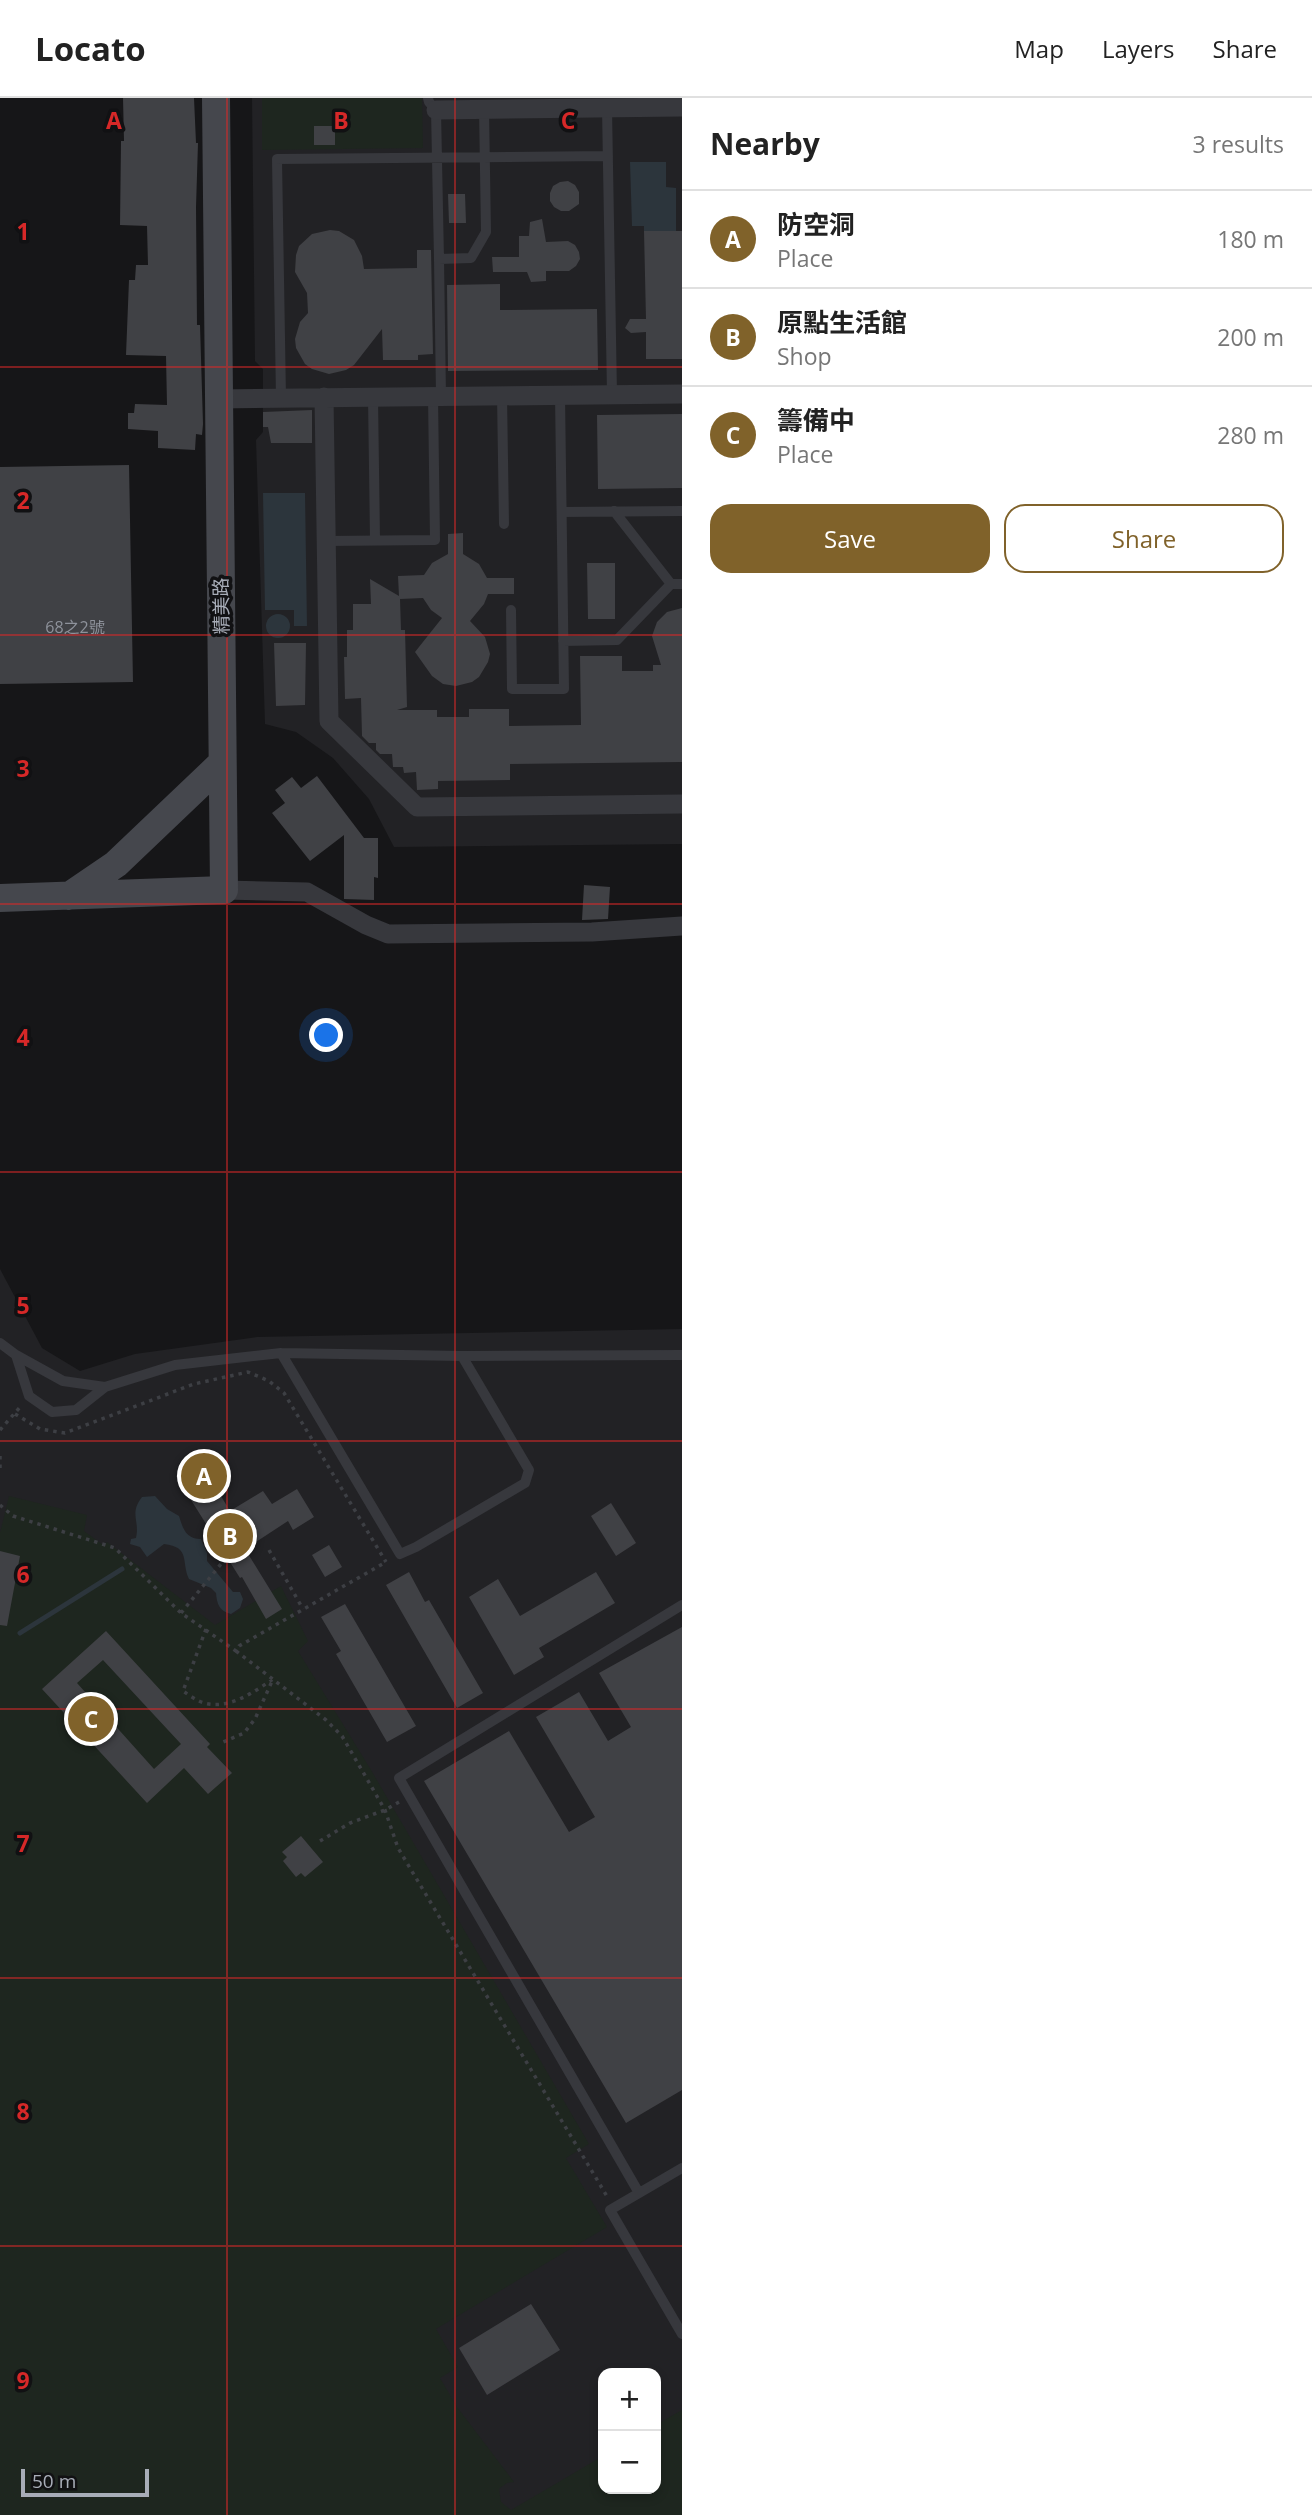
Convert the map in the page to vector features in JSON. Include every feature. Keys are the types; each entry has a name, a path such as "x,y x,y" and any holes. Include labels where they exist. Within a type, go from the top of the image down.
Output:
{"main road":[{"name":"精美路","path":"216,98 224,890"},
{"path":"68,897 116,864 222,764"},
{"path":"0,898 224,890"}],"street":[{"path":"432,104 484,109 535,103 607,108 682,107"},
{"path":"218,398 682,394"},
{"path":"324,397 329,721 417,807 682,804"},
{"path":"224,890 307,892 387,934 592,932 682,926"}],"lane":[{"path":"326,541 435,540 439,259 437,158 432,104"},
{"path":"607,108 612,394"},
{"path":"439,259 471,258 486,232 484,109"},
{"path":"281,398 278,159 608,156"},
{"path":"502,395 504,524"},
{"path":"511,610 512,689 564,689 560,395"},
{"path":"373,397 375,540"},
{"path":"562,512 682,511"},
{"path":"564,641 617,640 677,584 614,512"},
{"path":"0,1343 63,1381 106,1387"},
{"path":"16,1354 29,1396 52,1412 76,1410 106,1387 175,1365 281,1353 462,1356 682,1354"},
{"path":"281,1353 400,1554 526,1483 529,1470 462,1356"},
{"path":"639,2193 399,1778 682,1605"},
{"path":"682,2168 610,2210 682,2334"}],"path":[{"path":"15,1414 40,1429 65,1433 194,1384 248,1371 269,1381 284,1393 386,1562"},
{"path":"0,1430 29,1396"},
{"path":"0,1456 0,1473"},
{"path":"0,1505 13,1516 115,1548 181,1613 273,1679 326,1720 342,1736 385,1810 398,1848 614,2208"},
{"path":"269,1550 303,1609"},
{"path":"236,1651 239,1646 400,1554"},
{"path":"181,1613 221,1564"},
{"path":"206,1629 183,1691 204,1703 225,1703 247,1697 273,1679"},
{"path":"221,1744 244,1733 255,1719 273,1679"},
{"path":"320,1841 350,1823 385,1810 410,1796"}],"shaded area":[{"path":"252,98 682,98 682,844 394,847 369,799 333,758 296,732 265,724 256,440 263,432 263,369 255,361"},
{"path":"262,98 422,98 423,148 262,150"},
{"path":"630,162 666,162 666,187 676,188 676,231 644,231 644,226 632,226"},
{"path":"263,493 305,493 307,626 294,626 294,610 265,610"},
{"path":"278,614 287,617 290,626 287,635 278,638 269,635 266,626 269,617"},
{"path":"0,1269 42,1348 80,1371 135,1354 257,1337 682,1329 682,2515 0,2515"},
{"path":"9,1496 87,1515 84,1531 103,1545 107,1542 215,1625 281,1586 308,1641 298,1651 371,1770 589,2144 566,2158 607,2227 436,2329 458,2367 440,2378 457,2407 514,2482 499,2489 501,2502 511,2510 598,2459 598,2494 661,2494 661,2422 682,2410 682,2515 0,2515 0,1533"},
{"path":"155,1496 167,1509 179,1516 189,1535 201,1539 207,1553 207,1561 233,1592 240,1592 243,1599 240,1608 231,1614 224,1611 211,1588 189,1579 184,1556 178,1548 164,1544 147,1557 140,1547 130,1544 131,1539 136,1538 135,1513 138,1503 142,1497"}],"building":[{"path":"123,98 194,98 198,143 197,325 200,325 203,424 202,435 196,434 195,450 158,448 158,431 128,429 128,413 134,413 135,404 167,405 166,356 126,355 129,280 135,280 136,265 148,265 147,226 120,225"},
{"path":"314,126 335,126 335,145 314,145"},
{"path":"568,181 575,185 579,192 579,204 569,211 561,211 550,201 550,193 553,186"},
{"path":"448,194 465,194 466,223 449,223"},
{"path":"542,219 546,242 568,241 575,245 580,259 576,266 569,271 546,271 546,281 531,282 527,272 493,272 492,257 519,257 519,236 529,236 530,222"},
{"path":"339,231 354,240 362,256 364,269 417,268 417,250 431,250 433,354 418,355 418,360 383,360 382,329 354,365 346,370 329,374 305,364 296,348 295,339 300,322 308,313 307,293 295,272 296,255 299,246 312,234"},
{"path":"644,231 682,231 682,359 646,359 646,332 631,333 625,328 630,319 646,319"},
{"path":"500,284 500,310 597,309 598,370 448,371 447,285"},
{"path":"312,410 312,443 271,443 268,427 263,427 263,412"},
{"path":"682,414 682,488 598,489 597,415"},
{"path":"129,465 133,682 0,684 0,467"},
{"path":"463,533 463,554 479,564 487,578 514,578 514,594 488,594 484,604 470,621 485,637 490,654 479,677 472,682 456,686 443,684 432,676 415,652 442,618 431,610 423,598 400,599 401,630 405,630 407,707 397,710 437,710 437,717 469,717 469,709 509,709 509,726 581,725 580,656 622,656 622,671 653,671 653,665 661,665 652,636 657,622 667,612 682,608 682,762 510,764 510,780 438,781 438,789 417,790 416,772 404,773 403,767 393,767 392,754 380,754 376,750 376,743 369,743 362,736 361,698 345,699 344,657 347,657 347,630 353,630 353,604 371,604 370,579 399,596 398,576 424,575 432,563 448,554 448,534"},
{"path":"587,563 615,563 615,619 588,619"},
{"path":"274,643 306,643 305,705 276,706"},
{"path":"317,776 364,838 378,838 378,878 374,877 374,900 344,899 344,835 310,861 272,813 285,803 275,790 292,777 301,788"},
{"path":"584,885 610,887 608,919 582,920"},
{"path":"207,1457 217,1473 210,1478 230,1511 263,1491 272,1504 297,1489 314,1517 293,1530 288,1521 245,1549 282,1609 266,1619 176,1476"},
{"path":"611,1503 636,1543 616,1556 591,1516"},
{"path":"329,1545 342,1567 325,1577 312,1555"},
{"path":"0,1551 20,1556 7,1626 0,1625"},
{"path":"409,1572 425,1602 429,1600 483,1693 457,1708 386,1585"},
{"path":"596,1572 615,1603 539,1648 544,1657 514,1675 469,1597 498,1579 520,1616"},
{"path":"345,1604 416,1726 387,1742 336,1654 341,1651 321,1617"},
{"path":"682,1627 682,2090 626,2123 424,1781 509,1731 569,1832 595,1817 536,1717 579,1692 608,1741 631,1727 599,1673"},
{"path":"106,1631 210,1744 207,1747 232,1773 208,1794 184,1768 147,1803 42,1689","holes":["103,1660 181,1744 154,1769 77,1683"]},
{"path":"301,1836 323,1862 305,1877 301,1873 296,1877 283,1861 287,1857 282,1852"},
{"path":"531,2304 560,2350 487,2395 459,2348"}],"waterway":[{"path":"20,1633 122,1569"}],"place":[{"name":"防空洞","path":"204,1476"},
{"name":"原點生活館","path":"230,1536"},
{"name":"籌備中","path":"91,1719"}]}
